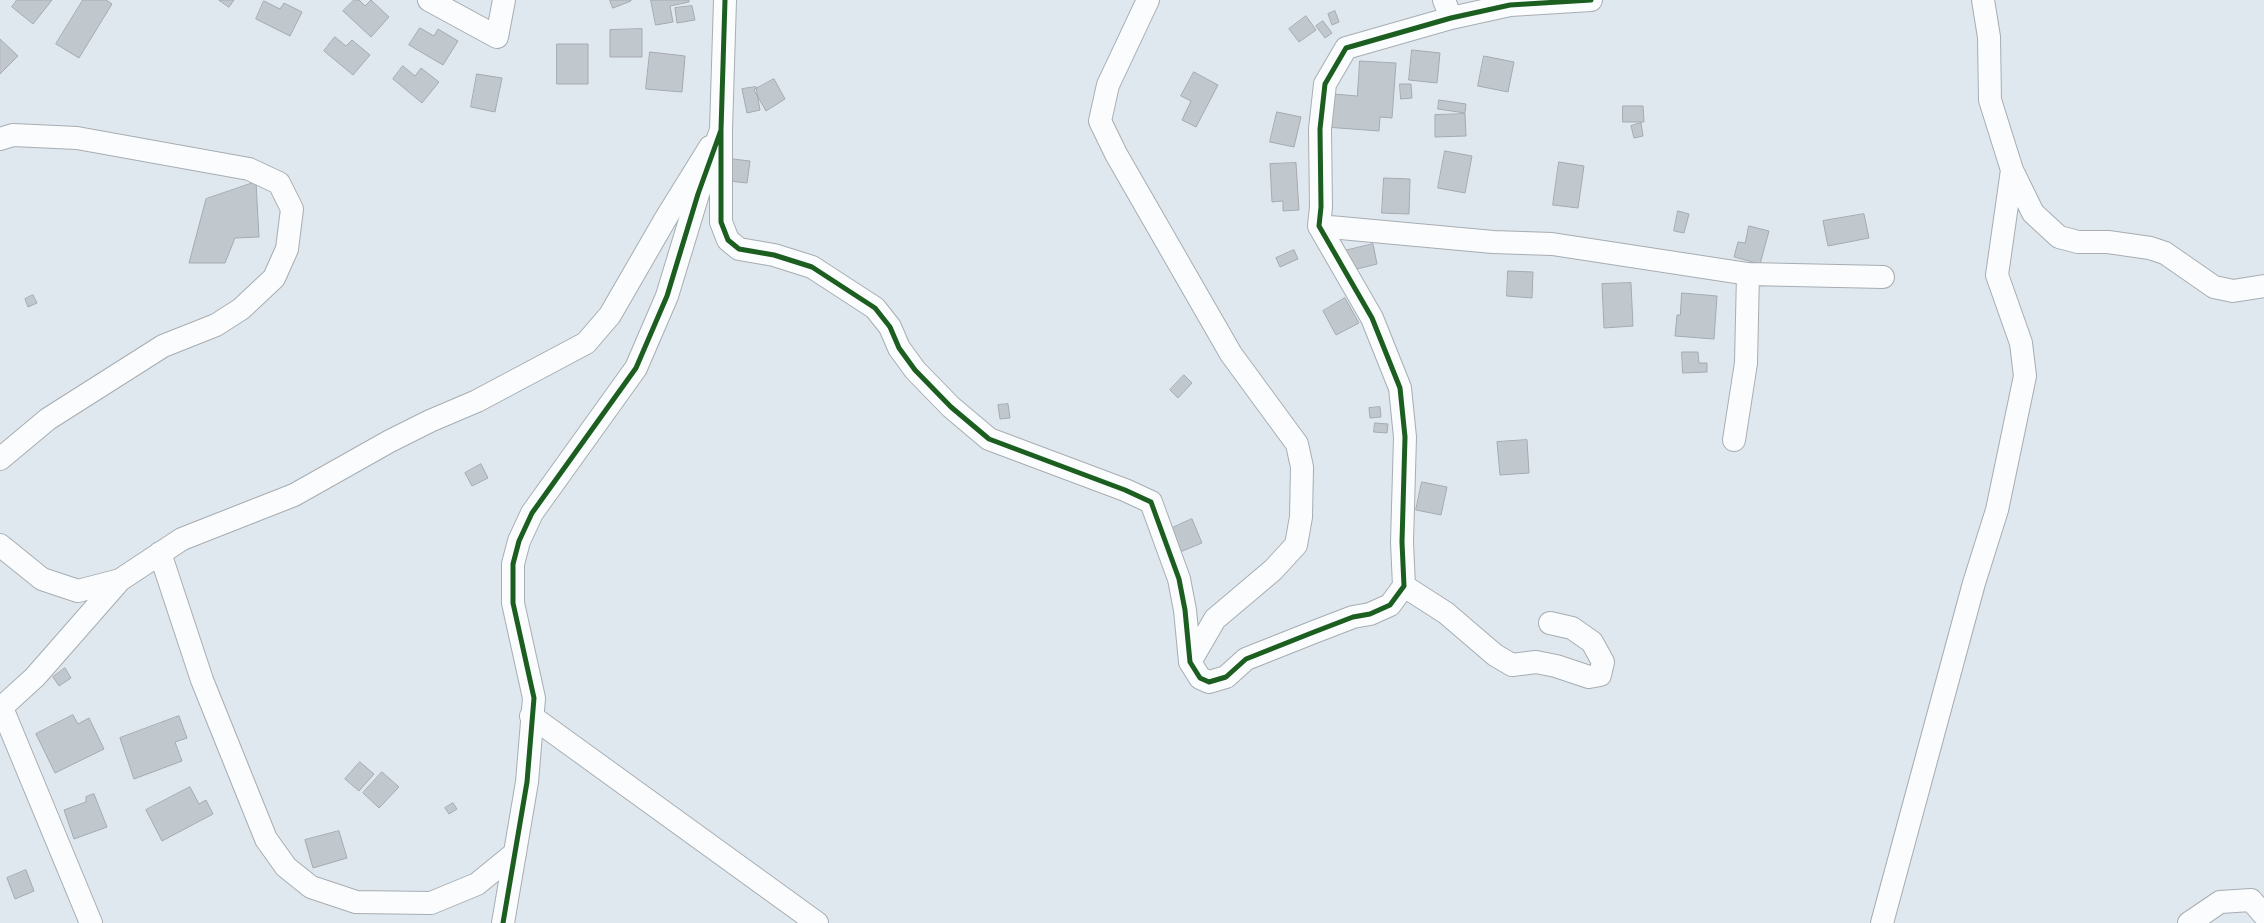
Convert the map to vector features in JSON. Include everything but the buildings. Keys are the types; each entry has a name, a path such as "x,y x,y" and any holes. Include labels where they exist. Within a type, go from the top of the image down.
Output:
{"street":[{"path":"429,0 497,37 504,0"},
{"path":"725,0 721,130 721,222 728,240 739,249 774,255 812,267 875,308 890,327 899,348 915,370 951,407 989,439 1125,490 1151,502 1179,579 1185,610 1190,662 1200,678 1209,682 1226,677 1246,659 1346,620 1370,614 1390,605 1404,586 1402,542 1405,437 1400,388 1372,318 1319,226 1321,207 1320,129 1325,84 1346,48 1448,9 1577,0"},
{"path":"1148,0 1108,85 1100,122 1116,154 1231,354 1297,444 1302,467 1302,517 1296,545 1273,570 1215,619 1190,662"},
{"path":"1983,0 1989,37 1990,100 2012,170 2033,213 2059,237 2078,242 2108,242 2150,248 2165,253 2214,287 2233,291 2264,286"},
{"path":"91,923 1,708 34,677 120,580 182,539 294,496 390,441 430,421 477,401 586,342 610,315 666,218 721,130"},
{"path":"503,923 527,782 531,716 534,698 513,603 513,564 519,541 532,513 636,368 667,296 698,194 721,130"},
{"path":"0,139 12,135 77,138 249,169 279,183 292,209 287,249 274,278 241,309 216,325 163,346 48,419 0,459"},
{"path":"1882,923 1974,583 1997,510 2025,376 2021,343 1996,275 2012,170"},
{"path":"1319,226 1493,242 1552,244 1748,274 1883,277"},
{"path":"1734,440 1746,363 1748,274"},
{"path":"0,545 42,579 78,592 120,580"},
{"path":"160,553 202,680 266,839 286,867 310,887 356,902 431,903 477,884 515,853"},
{"path":"1404,586 1446,613 1494,655 1512,665 1536,662 1556,666 1589,677 1600,675 1603,662 1592,642 1572,628 1550,623"},
{"path":"531,716 817,923"},
{"path":"2189,923 2220,902 2251,900 2264,915"}],"cycle path":[{"path":"503,923 527,782 534,698 513,603 513,564 519,541 532,513 636,368 667,296 698,194 721,130 725,0"},
{"path":"721,130 721,222 728,240 739,249 774,255 812,267 875,308 890,327 899,348 915,370 951,407 989,439 1125,490 1151,502 1179,579 1185,610 1190,662 1200,678 1209,682 1226,677 1246,659 1353,617 1370,614 1390,605 1404,586 1402,542 1405,437 1400,388 1372,318 1319,226 1321,207 1320,129 1325,84 1346,48 1451,18 1510,5 1591,0"}]}
